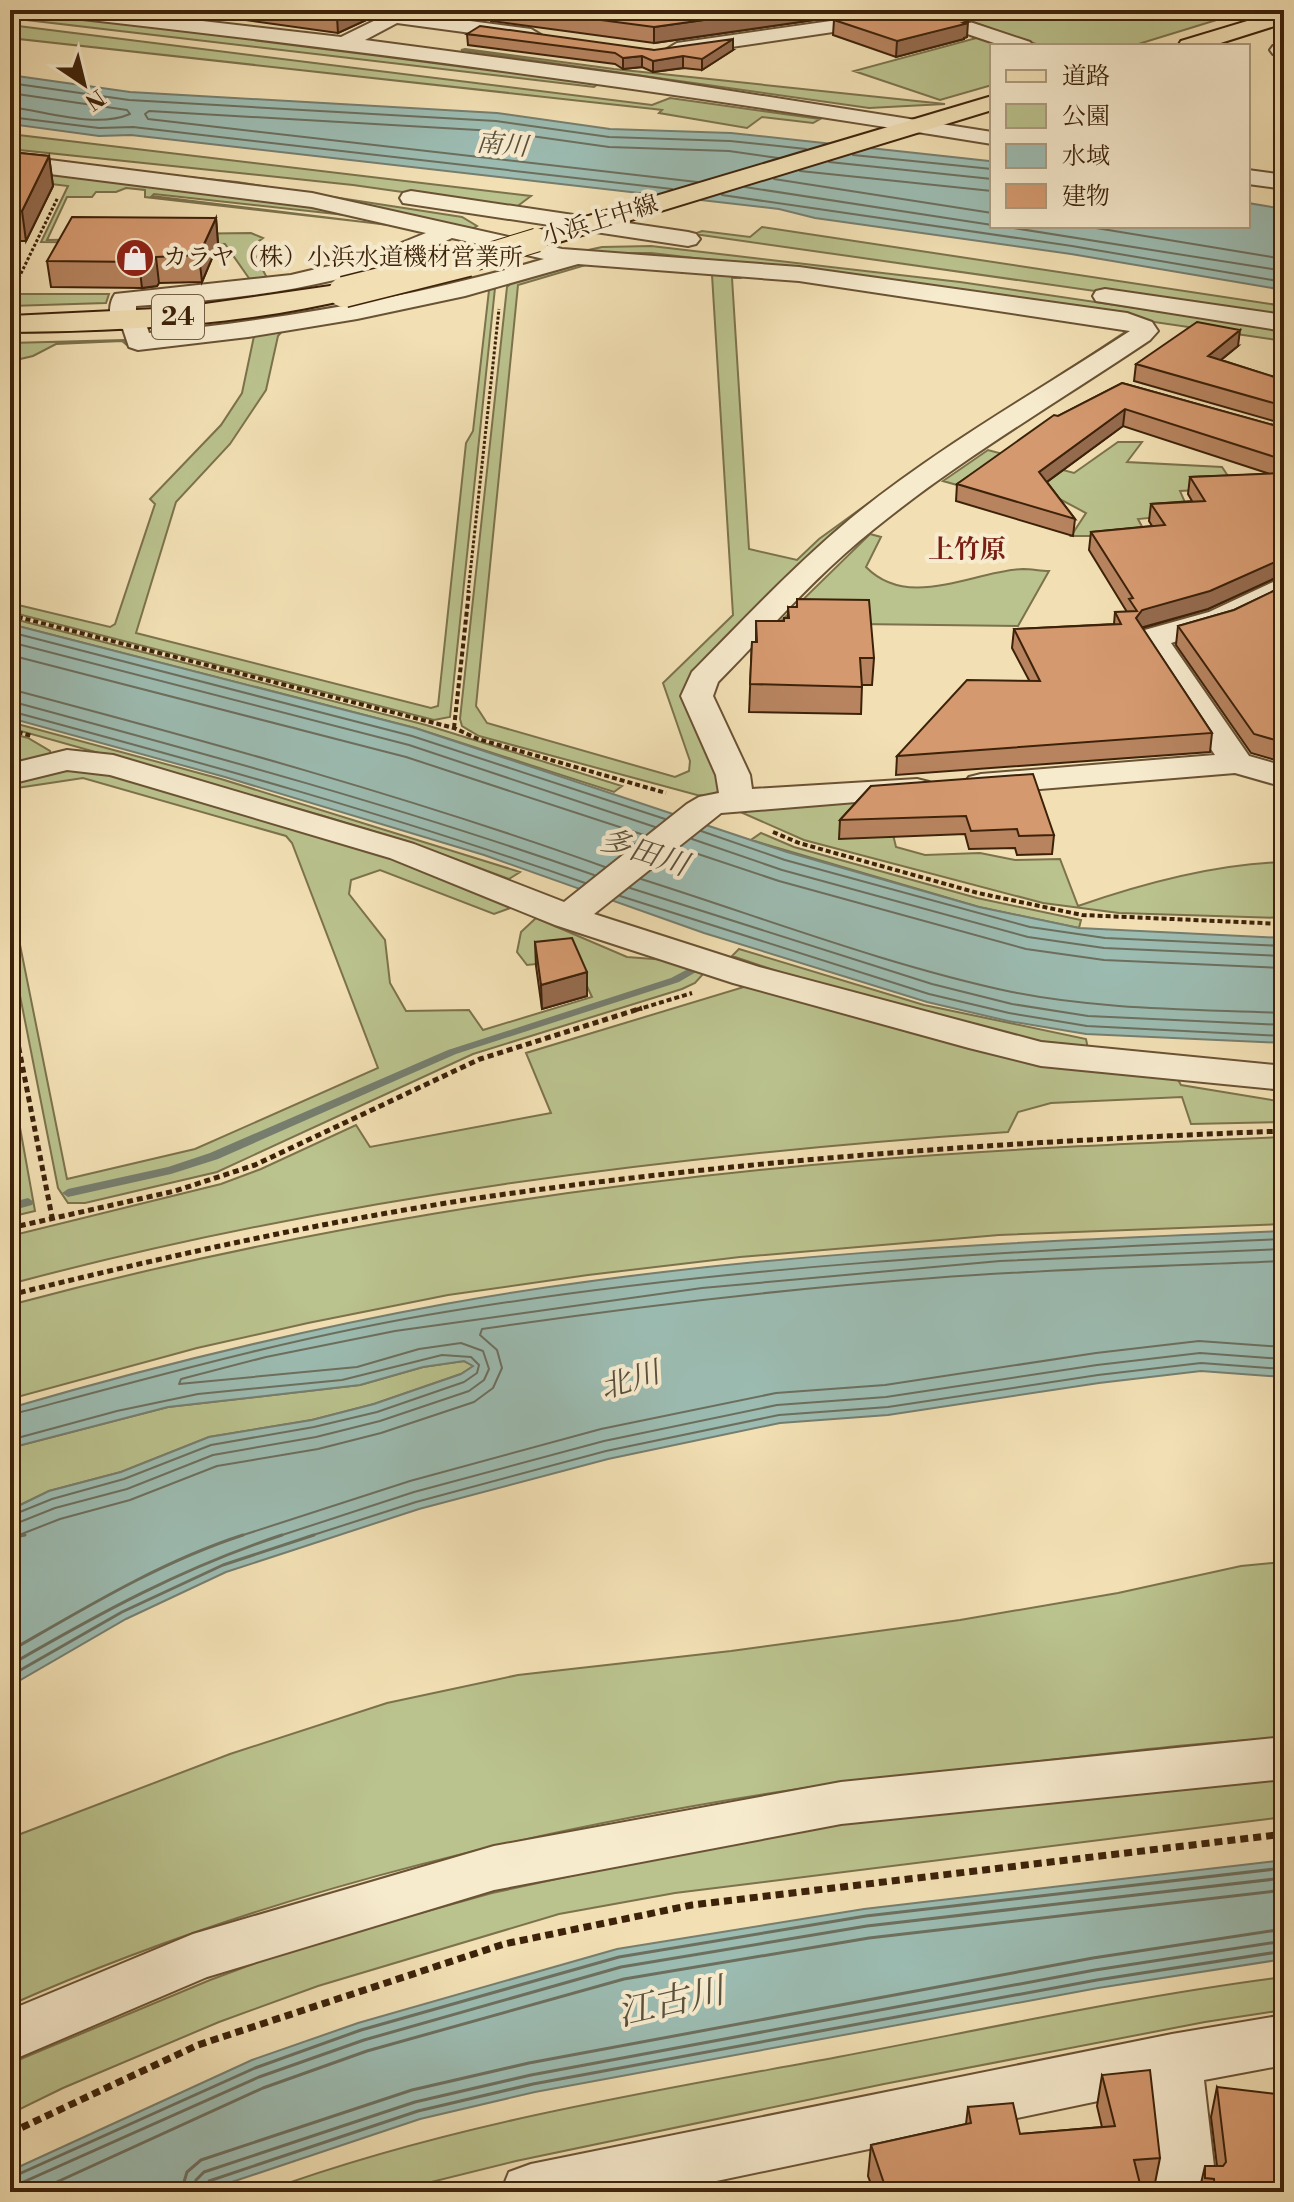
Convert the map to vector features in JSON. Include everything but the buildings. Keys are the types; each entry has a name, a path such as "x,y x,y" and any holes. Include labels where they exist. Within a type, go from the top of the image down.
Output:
{"main road":[{"path":"1195,44 1284,16"},
{"name":"小浜上中線","path":"10,324 128,320 254,308 344,292 434,271 990,104"}],"street":[{"path":"56,10 347,42 907,128 990,138"},
{"path":"372,10 394,17 547,37"},
{"path":"654,52 919,12 1017,44"},
{"path":"758,16 789,33"},
{"path":"347,42 394,17"},
{"path":"10,153 340,188 591,222 716,243"},
{"path":"10,162 312,200 579,257 799,274 1127,321 1143,327 1145,331 1141,335 918,482 863,523 821,559 703,679 697,696 733,775 716,805 574,912"},
{"path":"1250,177 1284,182"},
{"path":"448,231 425,244 347,269 229,290 124,299 128,320 138,342 326,319 502,281 579,257"},
{"path":"746,247 1284,323"},
{"path":"1079,376 1108,384"},
{"path":"1237,763 1152,638 1196,628 1259,602 1284,586"},
{"path":"10,774 67,760 113,765 402,851 746,975 1041,1054 1284,1078"},
{"path":"716,805 1237,763 1284,777"},
{"path":"10,2036 193,1958 494,1868 841,1803 1284,1758"},
{"path":"531,2192 1172,2060 1284,2040"},
{"path":"1172,2060 1187,2192"}],"path":[{"path":"10,297 64,185"},
{"path":"454,728 502,281"},
{"path":"10,615 454,728 478,739 716,805 799,843 1038,908 1120,919 1284,924"},
{"path":"10,1228 220,1178 255,1165 480,1059 746,975"},
{"path":"10,1002 52,1217"},
{"path":"10,1295 288,1232 517,1193 634,1177 851,1153 974,1144 1284,1131"},
{"path":"10,2133 198,2045 504,1944 692,1905 1284,1834"}],"green space":[{"path":"10,10 312,43 598,84 594,87 10,18"},
{"path":"938,10 1249,10 1138,44 1036,44"},
{"path":"10,25 652,105 670,98 820,119 813,123 762,117 747,128 659,113 662,110 654,109 10,38"},
{"path":"980,37 1003,44 990,44 990,86 940,100 854,71"},
{"path":"461,50 614,69 945,104 869,108"},
{"path":"10,134 531,196 515,208 353,185 10,149"},
{"path":"10,159 237,182 462,217 477,226 472,229"},
{"path":"10,165 222,190 367,214 363,217 152,196 359,221 145,197 145,190 126,188 116,192 96,192 92,197 67,197 47,240 251,233 263,238 251,247 268,280 375,259 412,243 422,234 421,230 412,228 429,230 416,242 397,252 373,260 347,267 253,284 225,244 41,242 68,186 10,179"},
{"path":"762,227 1284,306 1284,318 694,234 702,231 750,237"},
{"path":"651,246 960,282 1284,330 1284,341 806,271 651,253 574,253 602,247"},
{"path":"585,261 723,269 1128,324 1136,332 992,423 886,497 812,559 697,677 690,696 725,774 718,792 709,796 479,736 462,726 460,719 507,287 511,283","holes":["589,264 701,270 712,275 733,615 663,683 690,761 689,771 675,777 487,723 476,706 518,285","744,273 1125,326 1128,330 888,489 819,539 797,560 749,549 732,278 741,278"]},
{"path":"490,285 495,288 450,717 434,720 10,612 10,603 110,627 115,624 155,504 150,499 221,425 242,393 254,336 128,346 122,341 56,344 10,365 10,343 124,340 130,345","holes":["489,290 473,431 466,443 438,706 431,708 136,633 176,502 230,444 266,390 278,336 283,330"]},
{"path":"17,294 109,294 106,303 11,306"},
{"path":"1118,442 1142,442 1127,462 1222,467 1236,488 1180,491 1190,514 1138,519 1147,536 1071,536 1086,513 1054,496 1010,500 943,481 988,450 1074,473"},
{"path":"870,534 881,537 866,567 883,580 902,586 942,585 1023,569 1049,571 1018,626 779,623"},
{"path":"10,618 426,725 622,786 614,792 415,728 10,624"},
{"path":"10,722 221,779 520,872 509,879 412,843 323,816 10,728"},
{"path":"10,733 28,738 50,751 51,756 10,768"},
{"path":"68,768 92,770 303,830 393,859 513,907 494,914 380,870 351,880 349,894 385,940 390,983 406,1011 469,1010 483,1030 592,997 575,960 527,965 517,952 521,932 536,918 627,957 667,960 704,973 695,983 682,989 473,1054 217,1172 85,1203 68,1203 58,1188 10,945 10,895 67,1179 195,1149 378,1068 292,843 286,836 83,778 10,789 10,780"},
{"path":"884,797 896,847 925,855 980,853 1015,860 1060,859 1078,906 1180,876 1232,866 1284,862 1284,918 1119,913 1043,903 804,840 736,810"},
{"path":"761,833 794,847 977,898 1081,920 1079,928 979,907 751,840"},
{"path":"739,949 924,1005 1086,1039 1088,1049 998,1033 863,998 732,956"},
{"path":"747,986 1041,1065 1177,1078 1181,1085 1284,1102 1284,1122 1191,1124 1182,1097 1051,1103 1018,1112 1008,1132 756,1153 505,1184 256,1227 132,1253 10,1284 10,1236 221,1184 356,1125 370,1147 551,1113 526,1053"},
{"path":"10,1072 35,1211 10,1217 10,1185 17,1183 10,1145"},
{"path":"1284,1137 1284,1224 999,1235 740,1257 588,1275 448,1295 308,1323 197,1348 10,1399 10,1305 324,1233 538,1197 752,1171 964,1153"},
{"path":"464,1361 474,1366 461,1374 374,1404 312,1420 209,1437 121,1472 49,1491 10,1510 10,1448 168,1407 360,1385 423,1367"},
{"path":"1284,1562 1284,1738 1186,1745 846,1782 632,1817 525,1839 315,1894 212,1926 110,1963 10,2005 10,1838 230,1754 387,1703 518,1675 731,1651 960,1620 1118,1593 1241,1566"},
{"path":"1284,1779 1284,1817 675,1893 559,1914 318,1986 219,2022 63,2088 10,2114 10,2064 23,2058 210,1980 299,1947 492,1893 691,1850 857,1821"},
{"path":"1284,1977 1284,2010 1205,2022 884,2084 516,2161 391,2192 263,2192 404,2147 548,2112 1116,2003"}],"water":[{"name":"南川","path":"10,75 130,92 497,113 610,129 731,133 989,161 990,228 1250,228 1250,203 1284,209 1284,290 1071,254 815,218 779,209 10,124"},
{"name":"多田川","path":"10,624 415,728 787,852 979,907 1079,928 1284,938 1284,1043 1086,1034 1008,1021 927,1002 704,933 484,855 225,777 10,718"},
{"name":"北川","path":"1284,1231 1284,1377 1201,1371 1099,1383 888,1415 780,1423 608,1459 419,1509 226,1572 126,1619 10,1686 10,1510 49,1491 121,1472 209,1437 312,1420 374,1404 461,1374 473,1366 464,1361 423,1367 360,1385 168,1407 10,1448 10,1408 281,1338 390,1314 549,1287 654,1273 863,1253"},
{"name":"江古川","path":"1284,1860 1284,1959 1098,1988 535,2092 420,2119 202,2192 10,2192 10,2171 252,2060 358,2023 617,1949 864,1909"}],"waterway":[{"path":"68,1193 171,1170 214,1156 452,1052 675,980 692,970"},
{"path":"10,1207 28,1202"}],"place":[{"name":"カラヤ（株）小浜水道機材営業所","path":"135,258"}],"district":[{"name":"上竹原","path":"967,550"}]}
